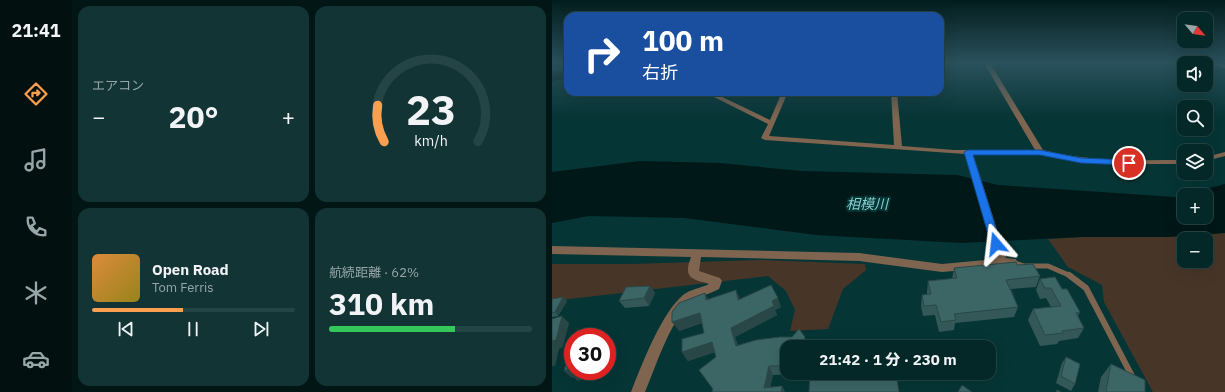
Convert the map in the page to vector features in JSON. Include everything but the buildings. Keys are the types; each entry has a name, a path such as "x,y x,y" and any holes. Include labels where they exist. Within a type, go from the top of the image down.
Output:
{"street":[{"path":"998,81 1040,152"},
{"path":"715,96 771,123"},
{"path":"783,96 765,138 898,147 969,154 1040,152 1067,158 1097,162 1177,162"},
{"path":"894,96 898,147"},
{"path":"552,250 859,257 942,268 1005,261 969,154"},
{"path":"1213,157 1225,154"},
{"path":"638,392 669,324 681,304 688,298 715,286 716,281 696,276 693,272 693,266 697,254"}],"lane":[{"path":"1005,261 1024,266 1048,266 1069,275 1086,288 1137,385"}],"shaded area":[{"path":"1225,233 1225,392 1153,392 1104,302 1102,285 1068,267 1048,239 1082,237 1177,236 1177,268 1213,268 1213,234"},
{"path":"759,260 865,264 866,270 843,289 828,329 790,331 795,310 786,291 768,276 552,301 552,264 631,264"}],"water":[{"name":"相模川","path":"640,161 720,163 801,171 957,175 998,185 1177,196 1177,224 1213,224 1213,188 1210,188 1225,184 1225,233 1177,232 1177,236 1167,237 1082,237 962,243 816,235 684,218 589,216 552,223 552,172"}],"route":[{"path":"996,244 968,152 1040,152 1081,161 1129,163"}]}
